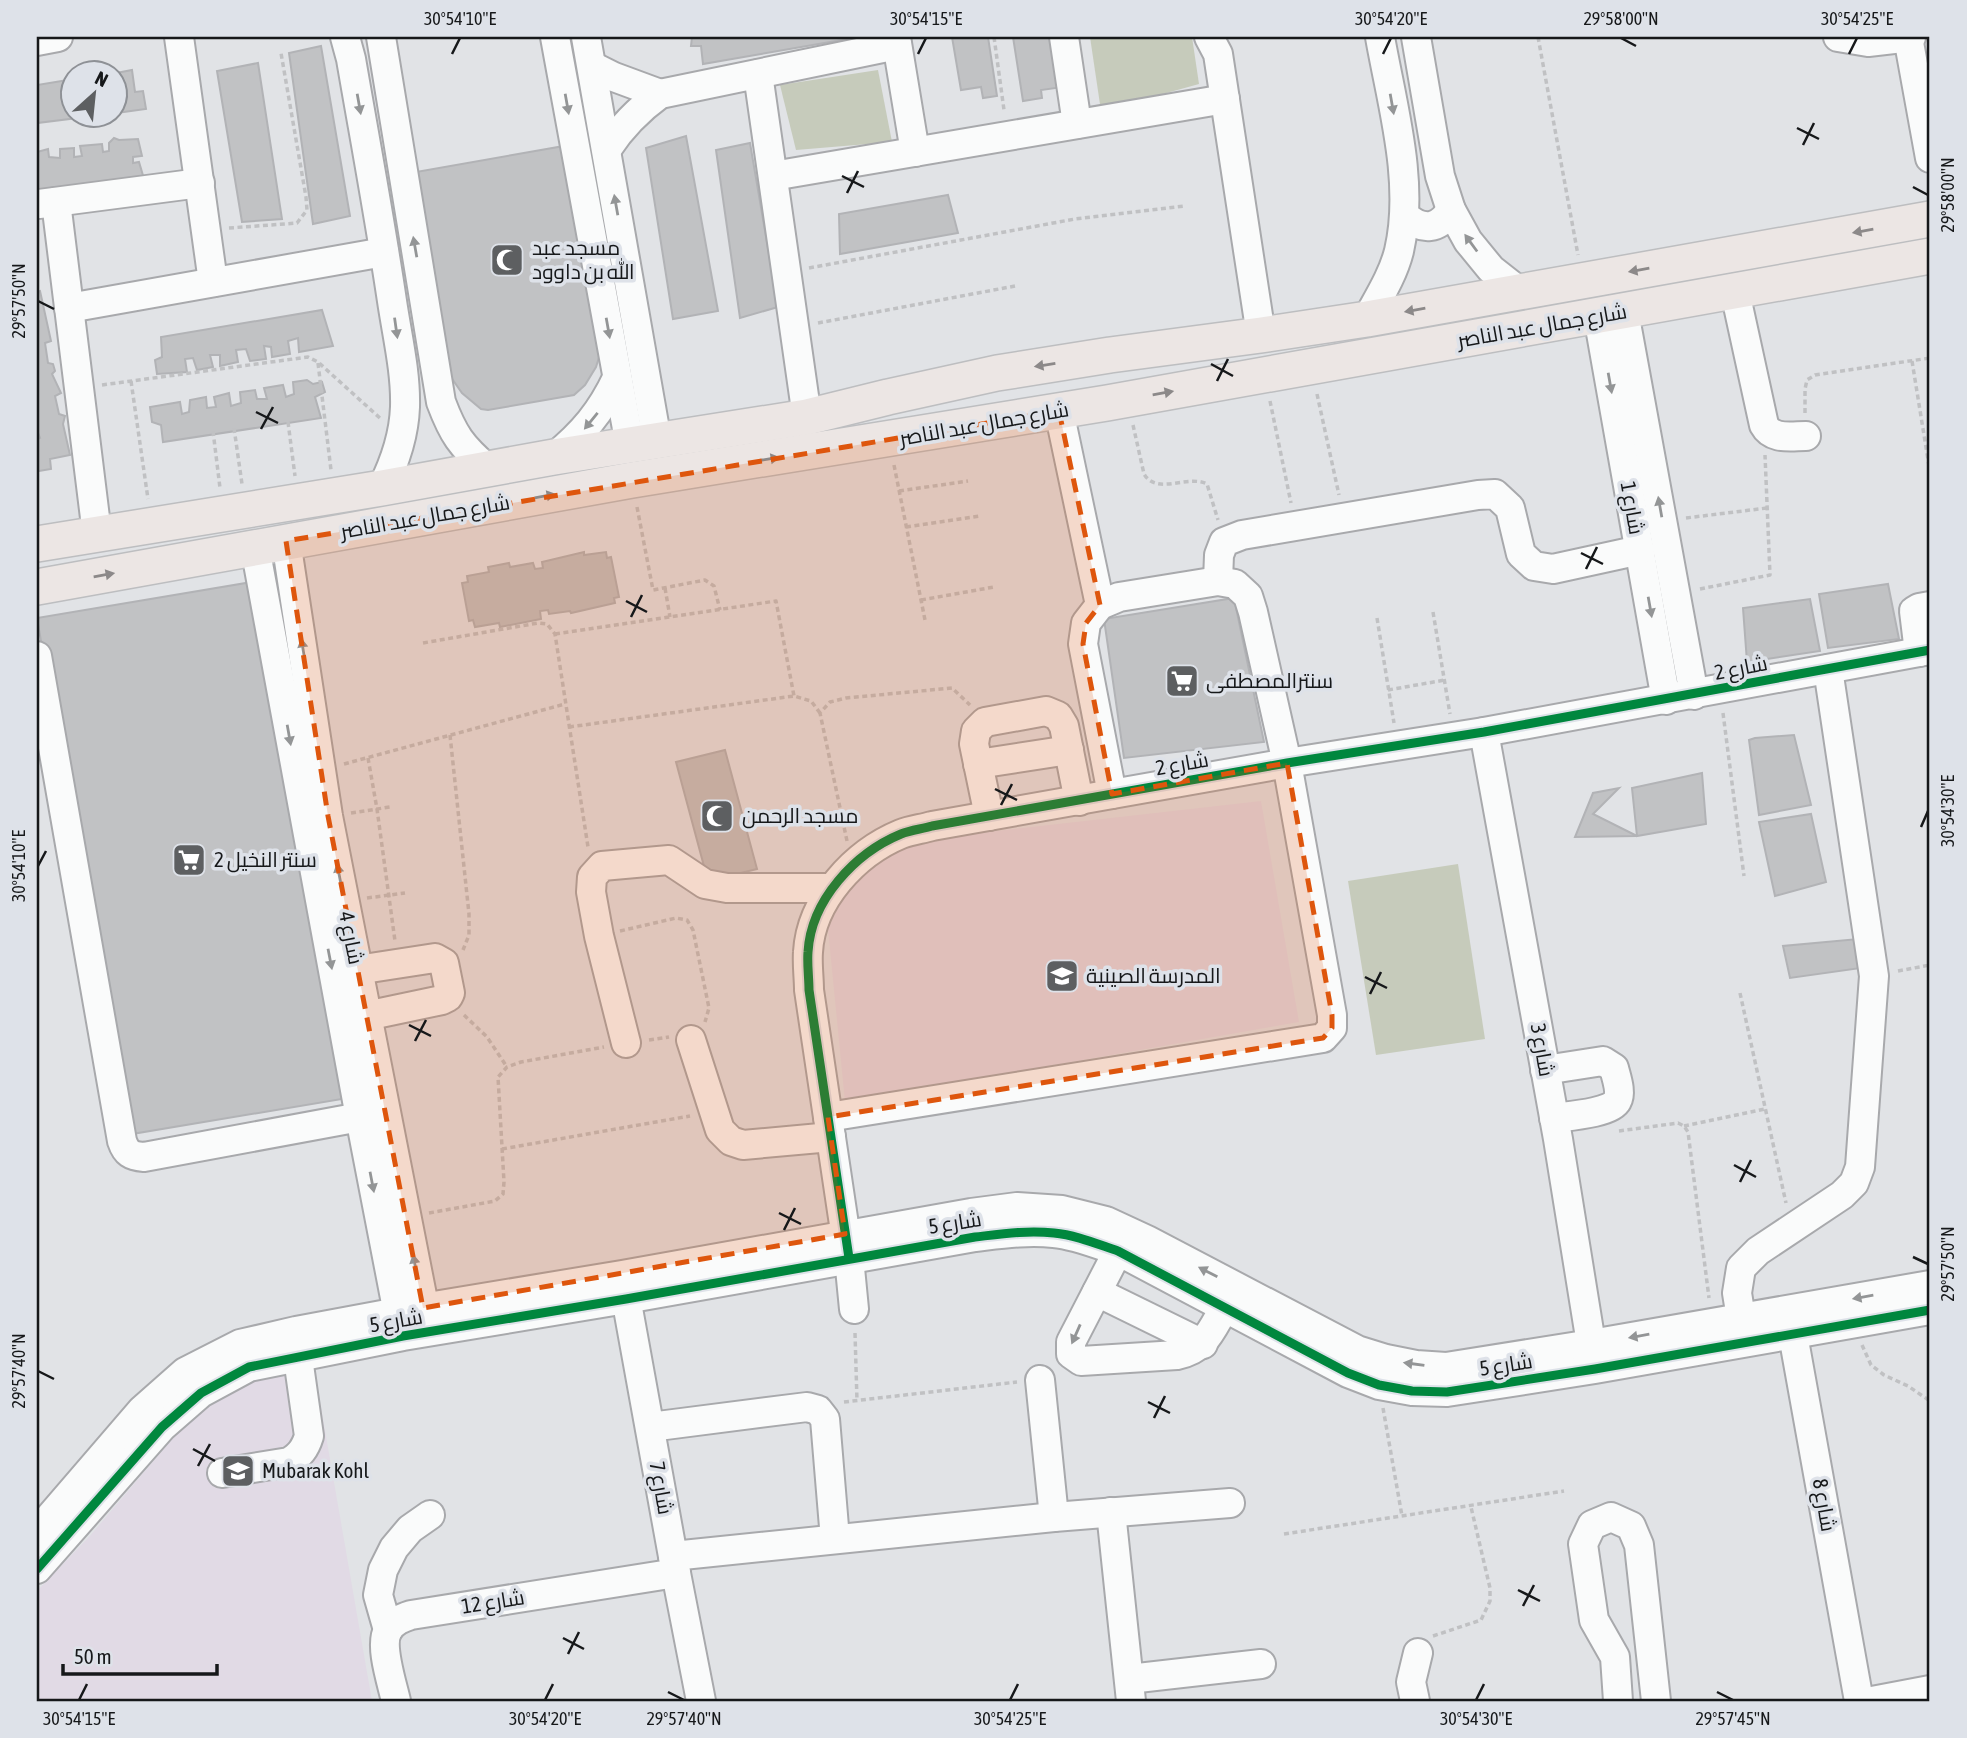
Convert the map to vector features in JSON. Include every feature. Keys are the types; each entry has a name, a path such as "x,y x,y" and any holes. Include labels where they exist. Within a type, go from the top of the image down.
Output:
{"main road":[{"name":"شارع جمال عبد الناصر","path":"37,544 807,417 997,373 1367,319 1930,219"},
{"name":"شارع جمال عبد الناصر","path":"37,587 632,480 1117,401 1930,256"},
{"path":"1110,355 1098,360 1091,371 1090,384 1096,396 1117,401"},
{"path":"997,373 1010,379 1017,392 1016,406 1008,418"}],"street":[{"path":"37,41 58,37"},
{"path":"178,37 213,282"},
{"path":"345,37 384,252 403,379 405,406 402,435 382,488"},
{"path":"381,37 441,402 450,428 466,450 488,469"},
{"path":"555,37 617,378 643,443"},
{"path":"586,37 607,149 643,443"},
{"path":"1064,37 1077,124"},
{"path":"1209,37 1218,54 1261,335"},
{"path":"1367,319 1394,264 1405,216 1405,182 1380,37"},
{"path":"1416,37 1440,176 1451,210 1468,241 1491,269 1518,292"},
{"path":"1838,37 1868,42 1909,37 1930,158"},
{"path":"607,149 630,118 660,94 896,41 915,152"},
{"path":"592,66 660,94"},
{"path":"758,74 807,417"},
{"path":"773,176 1225,99"},
{"path":"97,534 69,308 46,203 200,183"},
{"path":"1405,216 1424,227 1435,226 1445,220 1451,210"},
{"path":"69,308 384,252"},
{"path":"1735,292 1764,425 1768,432 1777,436 1806,436"},
{"name":"شارع 1","path":"1611,314 1662,521 1675,594 1707,692"},
{"name":"شارع 1","path":"1611,314 1640,550 1666,700"},
{"path":"554,457 575,440 592,421 607,400 617,378"},
{"path":"405,406 441,402"},
{"path":"1059,411 1100,605"},
{"path":"1218,581 1219,555 1224,542 1242,535 1478,495 1495,494 1510,508 1521,554 1534,566 1553,569 1640,550"},
{"name":"شارع 4","path":"271,544 321,771 406,1217 413,1322"},
{"name":"شارع 4","path":"271,544 360,1117 413,1322"},
{"path":"691,1040 720,1130 731,1141 743,1146 829,1127 1323,1038 1332,1028 1332,1015 1287,763 1253,612 1248,596 1235,584 1218,581 1119,597 1100,605 1086,622 1083,644 1112,794"},
{"path":"1925,651 1914,611 1930,606"},
{"name":"شارع 2","path":"854,1309 809,990 808,951 817,914 831,888 876,847 903,833 989,816 1287,763 1483,733 1925,651"},
{"path":"37,656 121,1141 125,1151 134,1157 144,1157 360,1117"},
{"path":"1741,1318 1737,1293 1741,1268 1758,1251 1842,1195 1854,1183 1860,1167 1874,976 1828,669"},
{"path":"989,816 974,744 976,731 985,722 1046,711 1058,716 1064,726 1079,800"},
{"name":"شارع 3","path":"1483,733 1554,1118 1593,1357"},
{"path":"978,764 1069,750"},
{"path":"626,1043 591,892 592,877 602,866 669,860 705,884 727,888 831,888"},
{"path":"357,970 441,959 450,993 442,1000 366,1016"},
{"path":"398,964 406,1007"},
{"path":"1545,1070 1603,1061 1614,1068 1619,1093 1617,1102 1609,1109 1554,1118"},
{"name":"شارع 5","path":"37,1532 142,1410 185,1372 240,1344 296,1331 413,1322 624,1287 847,1246 971,1213 1017,1207 1062,1210 1105,1221 1357,1350 1416,1365 1446,1367 1593,1357 1791,1322 1930,1285"},
{"name":"شارع 5","path":"847,1246 1017,1232 1055,1233 1087,1241 1118,1251 1348,1373 1379,1385 1412,1391 1447,1392 1593,1357 1713,1322 1741,1318 1853,1324 1930,1310"},
{"path":"1118,1251 1071,1342 1071,1354 1081,1362 1191,1352 1203,1344 1225,1307"},
{"name":"شارع 7","path":"624,1287 701,1701"},
{"path":"1097,1292 1203,1344"},
{"name":"شارع 5","path":"37,1569 162,1427 201,1394 249,1367 298,1358 413,1322"},
{"name":"شارع 8","path":"1791,1322 1859,1701"},
{"path":"222,1473 289,1462 306,1446 309,1436 298,1358"},
{"path":"1040,1380 1054,1517"},
{"path":"650,1427 807,1407 818,1410 825,1419 835,1539"},
{"name":"شارع 12","path":"388,1630 398,1619 411,1615 674,1564 835,1539 1230,1503"},
{"path":"1111,1512 1130,1690 1261,1664"},
{"path":"396,1701 384,1644 388,1630 378,1595 383,1570 394,1548 410,1529 430,1515"},
{"path":"1618,1701 1615,1657 1594,1620 1583,1544 1592,1525 1611,1517 1631,1526 1639,1545 1656,1701"},
{"path":"1415,1701 1411,1682 1418,1653"},
{"path":"1872,1701 1930,1690"}],"path":[{"path":"994,37 1004,110"},
{"path":"1538,37 1582,280"},
{"path":"206,230 297,223 307,210 281,53"},
{"path":"786,272 1075,219 1184,206"},
{"path":"794,327 1015,286"},
{"path":"79,388 308,357 318,362 402,435"},
{"path":"1806,436 1805,389 1808,380 1815,375 1930,358"},
{"path":"1912,361 1930,472"},
{"path":"318,362 334,496"},
{"path":"1311,366 1344,518"},
{"path":"1264,374 1296,526"},
{"path":"131,381 152,526"},
{"path":"1117,401 1149,481 1158,485 1200,480 1207,484 1224,542"},
{"path":"288,422 299,502"},
{"path":"1675,594 1770,575 1764,425"},
{"path":"234,428 234,512"},
{"path":"213,431 234,512"},
{"path":"888,440 925,620"},
{"path":"632,480 653,590 705,580 714,586 720,610"},
{"path":"899,491 968,481"},
{"path":"1662,521 1767,508"},
{"path":"906,527 980,516"},
{"path":"665,587 670,617"},
{"path":"921,600 994,587"},
{"path":"555,634 776,601 794,695"},
{"path":"1433,612 1454,737"},
{"path":"1377,618 1398,746"},
{"path":"423,643 538,624 547,624 555,634 592,877"},
{"path":"1388,691 1445,680"},
{"path":"820,713 830,702 846,698 952,688 985,722"},
{"path":"1707,692 1744,876"},
{"path":"569,727 794,695 811,701 820,713 852,867"},
{"path":"321,771 565,704"},
{"path":"444,963 463,951 469,935 450,735"},
{"path":"368,758 398,964"},
{"path":"328,816 390,807"},
{"path":"344,901 405,893"},
{"path":"406,1217 495,1201 503,1194 498,1077 507,1067 565,1053 626,1043 682,1035 691,1040 705,1023 709,1008 693,930 687,920 676,918 600,936"},
{"path":"1874,976 1930,965"},
{"path":"1740,993 1791,1229"},
{"path":"448,997 487,1037 507,1067"},
{"path":"1684,1126 1765,1109"},
{"path":"502,1149 714,1111"},
{"path":"1611,1132 1678,1123 1688,1132 1713,1322"},
{"path":"854,1309 857,1401"},
{"path":"1853,1324 1871,1365 1930,1401"},
{"path":"807,1407 1040,1380"},
{"path":"1379,1385 1402,1516"},
{"path":"1284,1534 1564,1491"},
{"path":"1418,1653 1434,1635 1480,1620 1490,1601 1490,1588 1470,1506"}],"highlighted area":[{"path":"1059,411 1100,605 1086,623 1083,644 1112,794 1287,763 1332,1015 1332,1028 1323,1038 828,1117 845,1234 423,1308 328,816 286,541"}],"shaded area":[{"name":"المدرسة الصينية","path":"1261,801 1299,1022 845,1102 828,929 847,887 886,853 934,838"},
{"name":"Mubarak Kohl","path":"314,1367 372,1701 37,1701 37,1591 89,1537 201,1405 259,1372"}],"green space":[{"path":"1090,37 1192,37 1199,84 1101,111"},
{"path":"878,70 892,142 796,150 780,85"},
{"path":"1458,864 1485,1039 1376,1055 1348,881"}],"building":[{"path":"692,37 859,37 703,64 701,46 691,46"},
{"path":"952,37 988,37 997,96 983,98 981,87 961,90"},
{"path":"1013,37 1054,37 1063,87 1041,90 1042,98 1023,101"},
{"path":"321,46 350,216 313,224 289,53"},
{"path":"258,63 282,219 242,222 217,71"},
{"path":"130,70 135,92 143,91 146,109 130,111"},
{"path":"60,81 60,120 37,123 37,85"},
{"path":"686,136 718,311 673,319 646,148"},
{"path":"114,138 138,139 142,156 133,157 133,163 139,162 144,179 37,193 37,152 48,149 49,157 60,158 60,149 74,148 74,157 82,156 80,146 102,144 103,152 109,151 109,143"},
{"path":"750,143 778,307 740,318 716,150"},
{"name":"مسجد عبد الله بن داوود","path":"564,146 600,354 596,367 585,385 574,395 481,409 462,393 446,370 416,172"},
{"path":"948,195 958,233 840,254 839,214"},
{"path":"40,291 51,341 45,343 48,363 53,364 55,371 52,374 61,393 55,396 59,414 65,416 63,424 70,455 50,459 51,469 37,471 37,439 40,438 37,430 37,292"},
{"path":"322,310 333,346 299,352 298,338 288,341 290,354 272,357 271,347 264,346 266,359 250,361 246,349 236,350 238,362 220,366 220,355 210,355 213,367 197,370 193,358 185,359 187,372 157,374 155,360 162,357 161,337"},
{"path":"307,380 313,384 322,382 325,392 315,397 321,418 163,442 161,425 152,422 150,407 180,402 182,414 189,412 190,400 206,397 207,408 216,407 214,397 229,393 231,406 241,403 240,392 255,390 257,399 267,399 264,388 283,385 286,397 294,394 293,382"},
{"path":"584,552 584,555 606,552 607,558 611,557 619,597 614,598 615,603 571,613 549,614 548,610 540,611 541,619 500,627 499,623 475,627 473,620 469,621 462,583 468,582 467,576 489,572 488,567 509,563 510,567 533,563 535,569 543,568 542,562"},
{"name":"سنتر النخيل 2","path":"252,582 342,1099 126,1135 37,618"},
{"path":"1888,584 1899,639 1828,648 1819,594"},
{"name":"سنترالمصطفى","path":"1234,598 1264,742 1124,758 1104,619"},
{"path":"1810,599 1820,651 1747,662 1743,608"},
{"path":"1794,735 1811,805 1759,815 1749,740"},
{"name":"مسجد الرحمن","path":"725,750 757,869 708,881 676,762"},
{"path":"1702,773 1706,824 1637,836 1632,788"},
{"path":"1619,788 1593,814 1637,836 1575,837 1593,793"},
{"path":"1811,814 1826,882 1775,896 1759,822"},
{"path":"1858,939 1861,968 1790,978 1783,946"}],"cycle path":[{"path":"849,1258 809,990 808,952 817,914 838,881 867,853 884,842 932,826 1287,763 1484,732 1930,650"},
{"path":"37,1569 162,1427 201,1393 249,1367 403,1336 975,1237 1044,1232 1078,1238 1118,1251 1348,1373 1379,1385 1412,1391 1447,1392 1595,1369 1930,1310"}],"place":[{"name":"مسجد عبد الله بن داوود","path":"507,260"},
{"name":"سنترالمصطفى","path":"1182,681"},
{"name":"مسجد الرحمن","path":"717,816"},
{"name":"سنتر النخيل 2","path":"189,860"},
{"name":"المدرسة الصينية","path":"1062,976"},
{"name":"Mubarak Kohl","path":"238,1471"}]}
